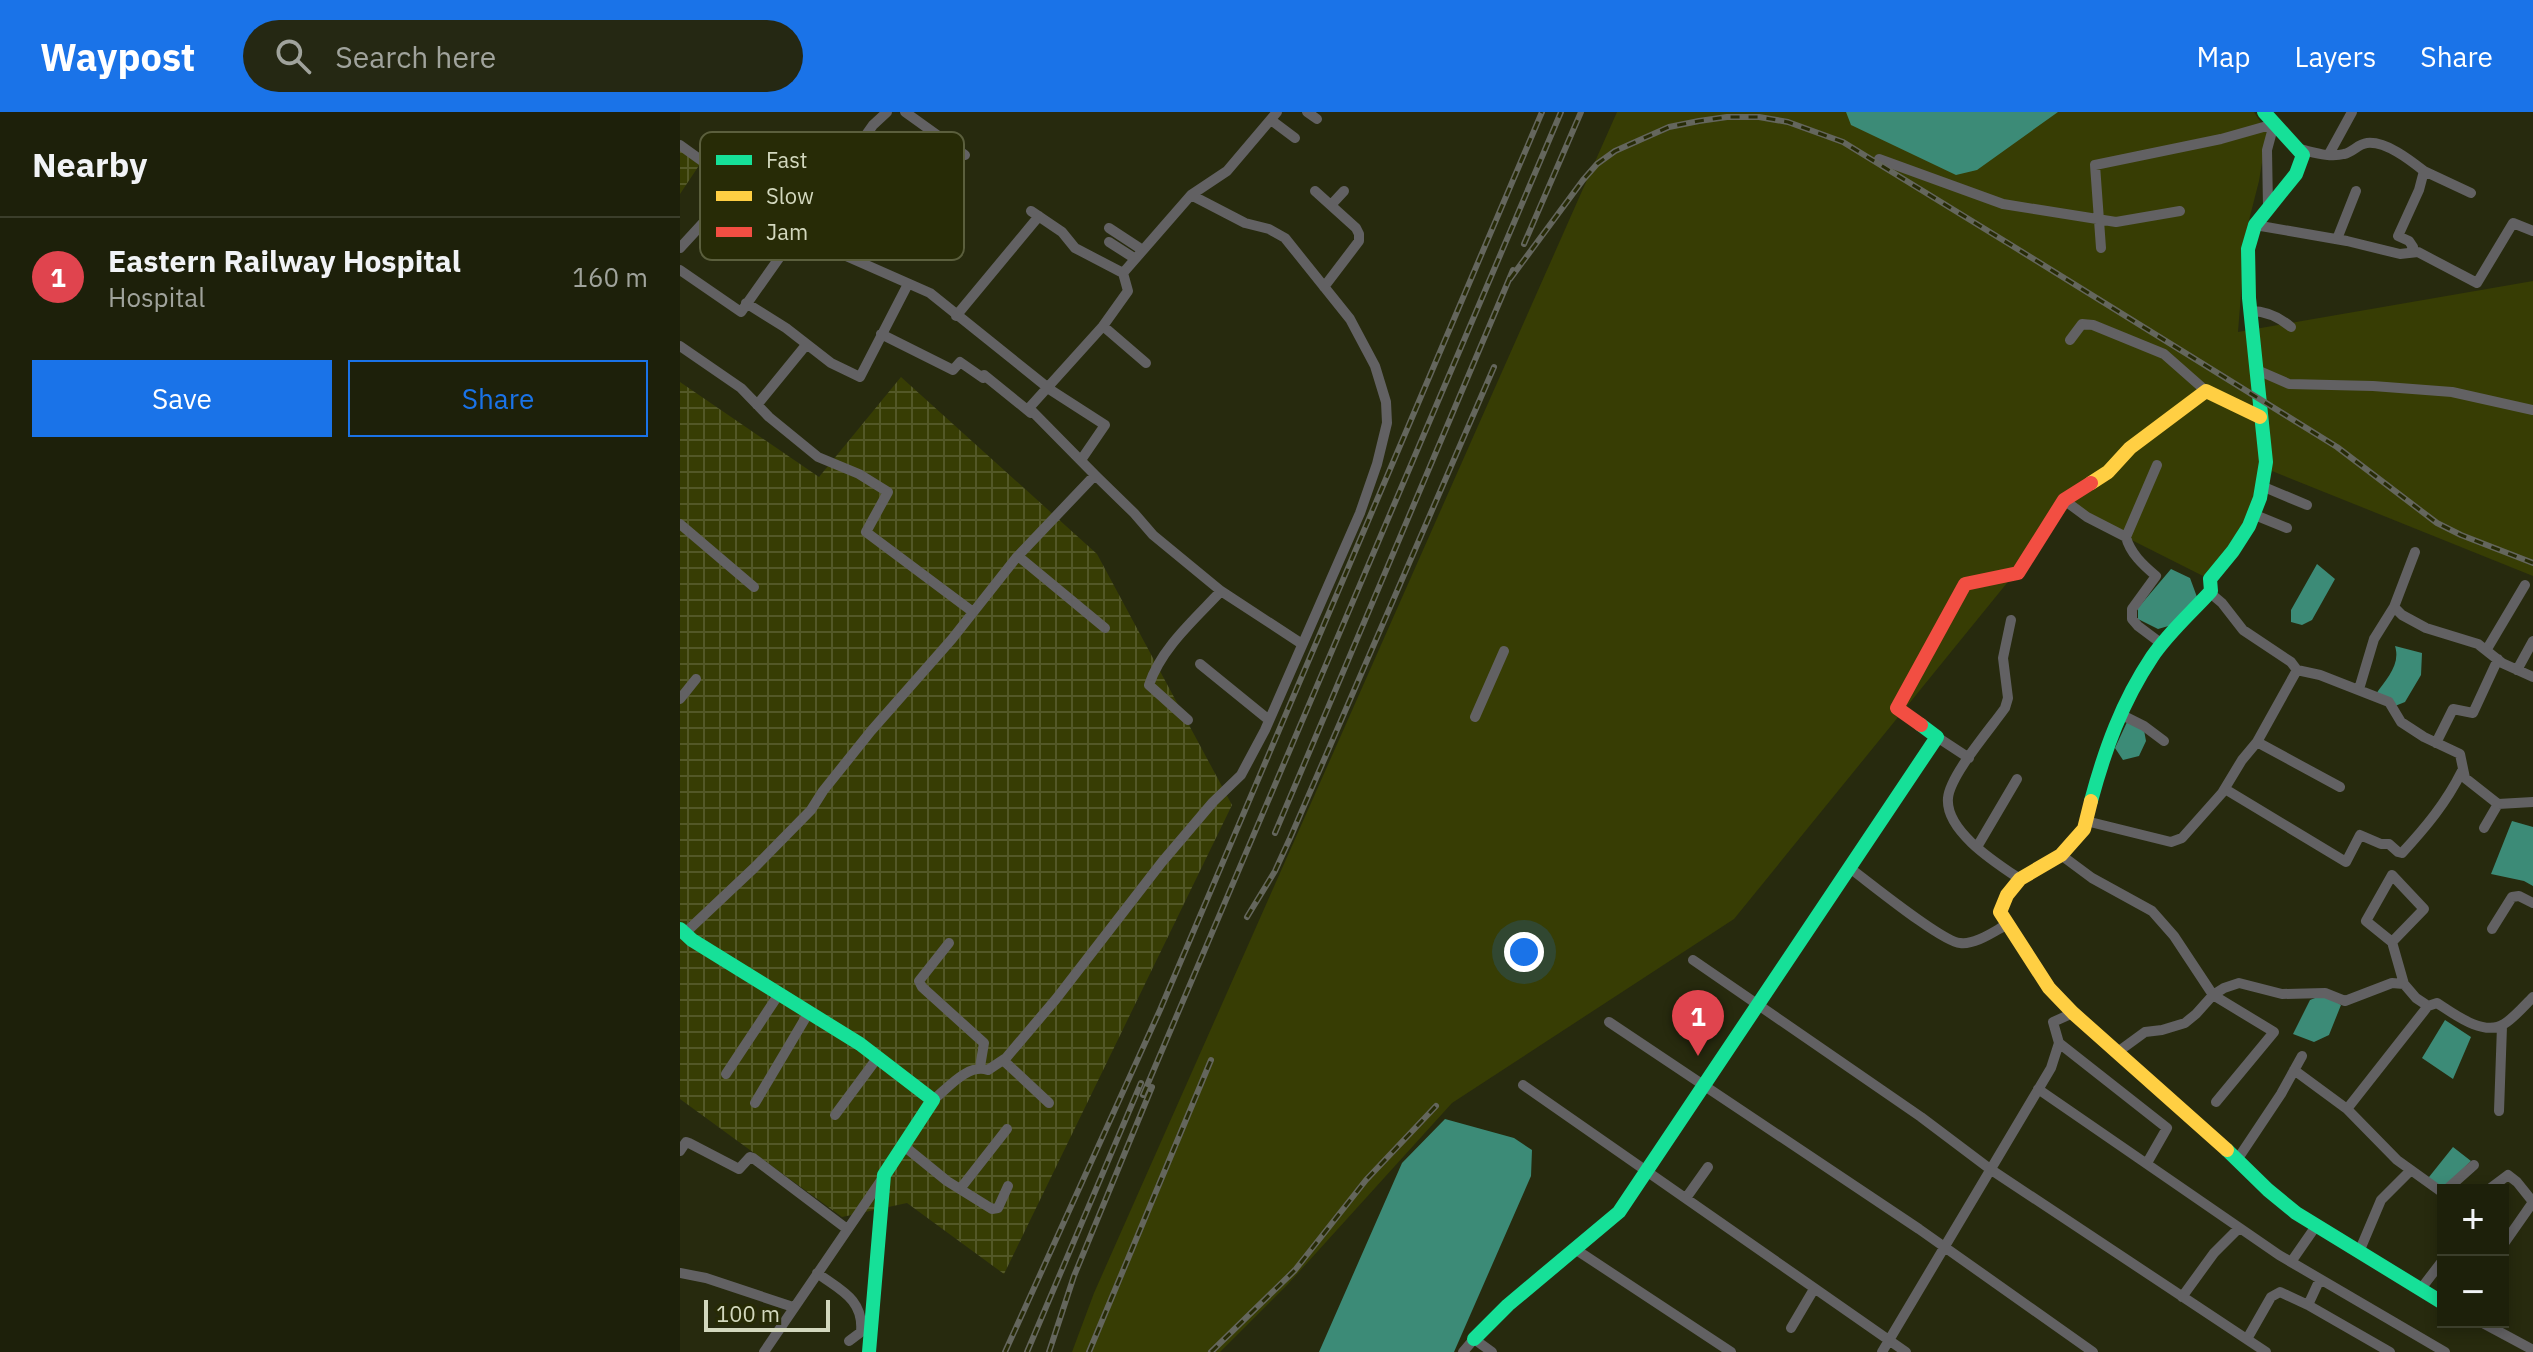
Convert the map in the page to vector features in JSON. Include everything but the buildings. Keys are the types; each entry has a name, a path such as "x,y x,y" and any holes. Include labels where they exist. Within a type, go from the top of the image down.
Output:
{"street":[{"path":"868,132 887,112"},
{"path":"905,112 933,132"},
{"path":"2264,112 2303,155 2296,174 2255,225 2248,249 2266,462 2264,487 2255,515 2238,546 2210,579 2209,592 2162,644 2124,702 2104,754 2084,829 2061,855 2020,879 2007,895 2000,912 2049,988 2073,1013 2119,1051 2286,1205 2437,1300"},
{"path":"2329,154 2352,112"},
{"path":"1123,273 1191,195 1227,171 1274,116 1295,138"},
{"path":"2268,208 2267,150 2274,124"},
{"path":"2101,248 2095,165 2221,139 2274,124"},
{"path":"2299,149 2344,154 2365,143 2377,143 2424,171 2471,193"},
{"path":"680,145 700,160"},
{"path":"680,164 690,153"},
{"path":"1879,159 2003,204 2116,222 2180,211"},
{"path":"2410,253 2413,247 2409,241 2398,236 2419,190 2424,171"},
{"path":"1315,191 1359,234 1359,241 1324,287"},
{"path":"1331,205 1344,191"},
{"path":"2337,239 2356,191"},
{"path":"764,1352 933,1100 969,1070 980,1067 988,1070 1003,1060 1056,999 1162,862 1213,802 1241,775 1269,720 1360,513 1387,423 1386,402 1375,366 1350,319 1285,238 1269,229 1245,223 1191,195"},
{"path":"956,316 1035,213 1062,232 1075,248 1123,273 1128,291 1103,326 1029,408 1033,414"},
{"path":"2255,225 2400,254 2418,252 2477,283 2513,223 2533,231"},
{"path":"680,248 700,226"},
{"path":"1109,228 1138,254"},
{"path":"1109,242 1138,254"},
{"path":"680,270 741,312 777,260"},
{"path":"855,260 930,293 1047,387 1105,425 1081,460"},
{"path":"746,303 786,328 831,363 860,377 908,284"},
{"path":"2251,311 2263,311 2291,327"},
{"path":"2070,340 2082,324 2093,325 2164,354 2206,391 2260,417"},
{"path":"1103,326 1146,363"},
{"path":"881,334 953,370 960,362 983,378 984,375 1033,414 1153,535 1221,591 1302,644"},
{"path":"757,405 806,345"},
{"path":"680,346 741,388 818,457 859,474 888,492 866,532 973,612"},
{"path":"2257,370 2289,384 2452,392 2533,410"},
{"path":"1969,758 1897,708 1965,584 2018,573 2064,500 2108,472 2130,448 2206,391"},
{"path":"2157,465 2126,537 2129,547 2142,564 2156,576 2132,609 2132,619 2162,644"},
{"path":"933,1100 878,1057 682,931 754,868 811,810 871,731 1018,556 1095,475"},
{"path":"2264,487 2307,505"},
{"path":"2064,500 2087,517 2126,537"},
{"path":"2255,515 2287,528"},
{"path":"680,524 754,587"},
{"path":"2359,689 2374,639 2394,607 2415,552"},
{"path":"1018,556 1105,628"},
{"path":"2487,649 2525,585"},
{"path":"1188,720 1149,685 1154,668 1164,653 1221,591"},
{"path":"2209,592 2243,630 2291,662 2297,670 2320,675 2389,702 2401,722 2460,754 2465,778 2498,804 2533,802"},
{"path":"2394,607 2426,628 2487,649 2498,659 2533,677"},
{"path":"2011,620 2003,658 2008,698 2005,708 1959,771 1948,798 1953,821 1977,847 2020,879"},
{"path":"2517,670 2533,641"},
{"path":"1475,717 1504,651"},
{"path":"2436,743 2453,709 2473,713 2498,659"},
{"path":"1200,664 1269,720"},
{"path":"2086,821 2171,842 2182,838 2225,789 2257,742 2297,670"},
{"path":"680,699 696,679"},
{"path":"2120,714 2164,741"},
{"path":"1463,1352 1494,1316 1619,1212 1937,737"},
{"path":"2257,742 2340,787"},
{"path":"2225,789 2346,862 2360,835 2389,844 2402,853 2434,818 2462,771"},
{"path":"1977,847 2017,779"},
{"path":"2484,828 2498,804"},
{"path":"2061,855 2092,878 2152,911 2174,936 2213,995 2274,1032 2216,1102"},
{"path":"1851,869 1958,944 1973,942 2006,925"},
{"path":"2392,942 2424,909 2392,875 2366,921 2392,942 2404,984 2428,1006"},
{"path":"2492,929 2512,897 2519,896 2533,903"},
{"path":"949,943 919,981 984,1043 980,1067"},
{"path":"1693,960 1921,1117 1990,1169 2266,1352"},
{"path":"2119,1051 2145,1032 2185,1023 2213,995 2239,983 2282,994 2325,993 2345,1001 2392,983 2404,984"},
{"path":"726,1074 779,994"},
{"path":"2347,1109 2428,1006 2437,1003 2461,1018 2486,1028 2502,1026 2533,997"},
{"path":"755,1103 809,1012"},
{"path":"1882,1352 2051,1068 2059,1043 2053,1022 2073,1013"},
{"path":"1609,1022 1946,1248 2093,1352"},
{"path":"2499,1111 2502,1026"},
{"path":"2059,1043 2167,1128 2147,1163"},
{"path":"2237,1160 2302,1056"},
{"path":"835,1115 878,1057"},
{"path":"1003,1060 1049,1103"},
{"path":"2294,1070 2347,1109 2410,1171 2437,1186"},
{"path":"1523,1085 1906,1352"},
{"path":"2038,1089 2291,1262 2445,1352"},
{"path":"960,1189 1007,1129"},
{"path":"680,1151 684,1144 689,1143 739,1169 750,1157 753,1158 847,1229"},
{"path":"904,1146 960,1189 994,1210 998,1208 1008,1186"},
{"path":"2453,1184 2474,1165"},
{"path":"1686,1198 1708,1167"},
{"path":"2359,1252 2381,1200 2410,1171"},
{"path":"869,1352 884,1175"},
{"path":"2496,1184 2508,1175 2533,1202 2509,1236"},
{"path":"2291,1262 2316,1226"},
{"path":"2182,1297 2214,1253 2239,1228"},
{"path":"1575,1249 1731,1352"},
{"path":"2420,1290 2437,1268"},
{"path":"680,1273 706,1278 793,1307"},
{"path":"817,1273 852,1299 862,1315 861,1332 849,1341"},
{"path":"2308,1305 2320,1279"},
{"path":"1791,1328 1814,1289"},
{"path":"2247,1339 2271,1297 2280,1292 2390,1352"},
{"path":"2492,1328 2533,1350"},
{"path":"1474,1339 1492,1352"}],"shaded area":[{"path":"1617,112 2254,112 2267,132 2246,232 2238,332 2533,281 2533,576 2272,471 2245,527 2207,578 2068,508 1734,919 1452,1103 1288,1284 1220,1352 1072,1352 1094,1293"},
{"path":"680,148 700,164 680,194"},
{"path":"901,377 1097,554 1232,805 1004,1274 907,1203 842,1217 680,1099 680,382 819,477"}],"water":[{"path":"1846,112 2058,112 1977,170 1956,175 1851,125"},
{"path":"2317,564 2335,579 2312,620 2302,625 2291,622 2291,610"},
{"path":"2171,569 2190,578 2197,597 2179,623 2158,629 2138,619 2138,608"},
{"path":"2395,646 2422,653 2421,675 2405,702 2395,706 2376,694 2394,666"},
{"path":"2127,722 2144,730 2146,741 2139,756 2123,760 2115,748"},
{"path":"2512,821 2533,827 2533,886 2491,874"},
{"path":"2325,994 2341,1005 2329,1035 2314,1042 2293,1034 2310,1000"},
{"path":"2445,1020 2471,1037 2453,1079 2422,1058"},
{"path":"1445,1119 1514,1138 1532,1150 1531,1176 1454,1352 1319,1352 1402,1163"},
{"path":"2453,1147 2471,1161 2447,1184 2437,1184 2437,1188 2425,1182"}],"railway":[{"path":"1005,1352 1160,1010 1542,112"},
{"path":"1143,1095 1561,112"},
{"path":"1524,244 1581,112"},
{"path":"1510,279 1583,180 1597,164 1615,151 1669,127 1699,121 1759,117 1788,122 1843,142 2011,245 2337,447 2437,523 2533,563"},
{"path":"1275,833 1513,270"},
{"path":"1247,917 1275,871 1291,836 1494,367"},
{"path":"1089,1352 1211,1060"},
{"path":"1027,1352 1141,1083"},
{"path":"1049,1352 1074,1276 1152,1087"},
{"path":"1211,1352 1295,1270 1366,1180 1436,1106"}],"traffic: fast":[{"path":"2091,801 2116,726 2141,674 2165,640 2211,591 2210,579 2249,526 2260,498 2266,462 2249,298 2248,249 2255,225 2296,174 2303,155 2264,112"},
{"path":"1474,1339 1508,1305 1619,1212 1937,737 1921,725"},
{"path":"680,929 692,940 860,1044 933,1100 884,1175 869,1352"},
{"path":"2227,1150 2296,1213 2437,1299"}],"traffic: slow":[{"path":"2091,483 2108,472 2130,448 2206,391 2260,417"},
{"path":"2091,801 2084,829 2061,855 2020,879 2007,895 2000,912 2049,988 2227,1150"}],"traffic: jam":[{"path":"1921,725 1897,708 1965,584 2018,573 2064,500 2091,483"}],"place":[{"name":"Eastern Railway Hospital","path":"1698,1056"}]}
